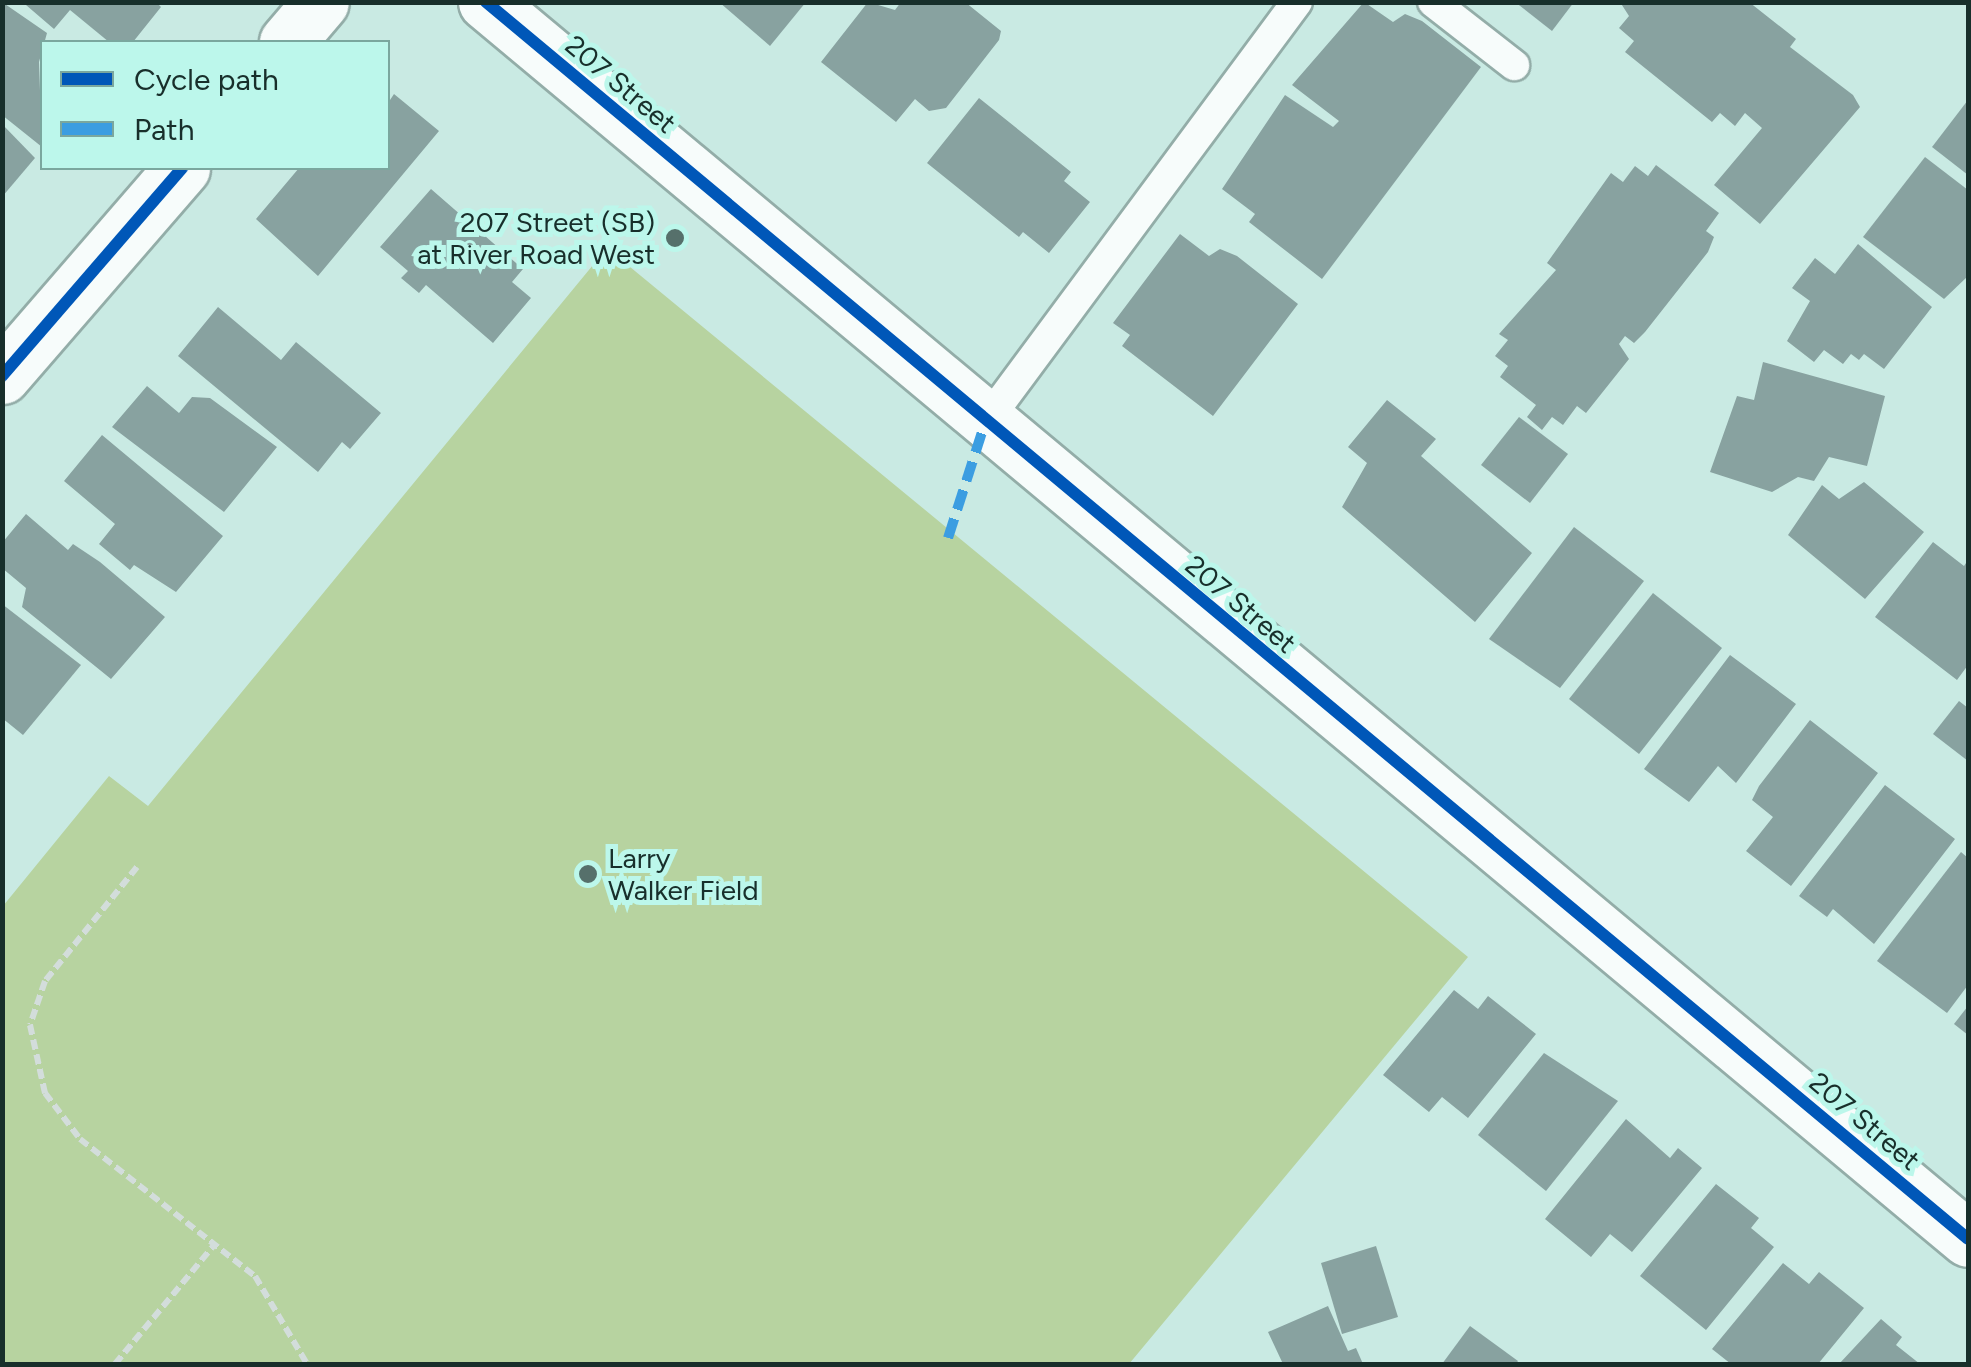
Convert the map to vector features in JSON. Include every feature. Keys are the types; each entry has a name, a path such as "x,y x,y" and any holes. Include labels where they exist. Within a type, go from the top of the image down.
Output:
{"street":[{"path":"289,40 321,2"},
{"name":"207 Street","path":"486,2 984,423 1968,1240"},
{"path":"2,376 180,170"}],"lane":[{"path":"984,423 1296,2"},
{"path":"1433,2 1514,65"}],"path":[{"path":"137,867 46,982 30,1025 45,1092 80,1139 255,1276 307,1364"},
{"path":"115,1364 214,1244"}],"green space":[{"name":"Larry Walker Field","path":"607,248 1468,957 1129,1364 3,1364 3,906 109,776 148,806"}],"building":[{"path":"2,2 47,33 45,40 40,40 40,145 2,115"},
{"path":"156,2 161,7 135,40 107,40 70,10 54,29 26,5"},
{"path":"719,2 806,2 770,46"},
{"path":"868,2 895,10 901,2 965,2 1001,31 999,40 946,108 929,111 915,99 896,122 821,62"},
{"path":"1364,2 1393,22 1405,14 1422,21 1481,67 1322,279 1249,222 1255,214 1222,189 1285,95 1333,127 1339,121 1292,85"},
{"path":"1515,2 1574,2 1552,31"},
{"path":"1620,2 1749,2 1796,39 1790,47 1853,95 1860,107 1760,224 1714,185 1762,128 1745,113 1735,126 1720,113 1712,122 1625,52 1634,41 1619,28 1629,16"},
{"path":"394,94 439,131 318,276 256,219 297,170 390,170 390,100"},
{"path":"979,98 1071,172 1064,181 1090,202 1049,253 1023,232 1019,237 927,163"},
{"path":"1968,100 1968,175 1932,147"},
{"path":"2,124 35,158 2,197"},
{"path":"1925,157 1968,190 1968,276 1944,299 1863,237"},
{"path":"1656,165 1719,213 1706,231 1714,237 1708,252 1645,332 1634,343 1625,336 1619,344 1629,359 1586,413 1577,406 1563,425 1552,417 1542,430 1527,417 1536,405 1500,377 1508,366 1495,356 1508,340 1499,334 1556,270 1547,263 1611,173 1623,182 1635,166 1648,176"},
{"path":"431,189 523,269 512,282 531,298 493,343 426,285 419,293 401,278 408,271 380,247"},
{"path":"1180,234 1209,256 1220,249 1237,256 1298,304 1213,416 1122,346 1130,335 1113,323"},
{"path":"1858,244 1932,307 1884,369 1864,354 1859,360 1851,354 1843,364 1824,350 1814,362 1787,341 1810,301 1792,288 1815,258 1835,274"},
{"path":"218,307 281,360 296,342 381,413 350,449 342,442 318,472 178,356"},
{"path":"1763,362 1885,396 1867,466 1829,457 1814,481 1798,477 1772,492 1710,472 1737,396 1754,400"},
{"path":"147,386 179,413 192,397 210,398 277,447 224,512 112,427"},
{"path":"1387,400 1436,439 1421,456 1532,553 1475,622 1342,507 1367,463 1348,447"},
{"path":"1519,417 1568,454 1530,503 1481,465"},
{"path":"102,435 223,536 176,592 134,565 130,570 99,544 115,524 64,481"},
{"path":"1864,482 1924,532 1865,599 1788,535 1822,485 1839,499"},
{"path":"26,514 68,550 73,544 100,562 165,617 111,679 22,607 26,588 2,568 2,543"},
{"path":"1574,527 1644,581 1560,688 1489,639"},
{"path":"1933,542 1964,566 1968,560 1968,665 1957,680 1875,617"},
{"path":"1653,593 1722,648 1639,754 1569,699"},
{"path":"2,604 81,665 23,735 2,718"},
{"path":"1730,655 1796,704 1736,783 1718,766 1689,802 1644,769"},
{"path":"1959,701 1968,708 1968,761 1933,734"},
{"path":"1810,720 1878,773 1791,886 1746,851 1773,817 1752,800"},
{"path":"1885,785 1955,839 1874,944 1833,909 1827,917 1799,896"},
{"path":"1961,852 1968,858 1968,985 1947,1013 1877,961"},
{"path":"1454,990 1478,1009 1488,996 1536,1034 1468,1118 1442,1097 1429,1112 1383,1075"},
{"path":"1968,1006 1968,1035 1954,1024"},
{"path":"1544,1053 1618,1101 1546,1191 1478,1135"},
{"path":"1626,1119 1670,1158 1678,1148 1702,1168 1632,1252 1610,1234 1591,1257 1545,1219"},
{"path":"1716,1184 1759,1218 1751,1228 1774,1247 1706,1330 1640,1276"},
{"path":"1376,1246 1398,1317 1342,1334 1321,1263"},
{"path":"1783,1263 1809,1284 1819,1272 1864,1308 1818,1364 1731,1364 1712,1349"},
{"path":"1328,1306 1348,1351 1356,1348 1363,1364 1283,1364 1268,1332"},
{"path":"1881,1319 1902,1337 1896,1345 1920,1364 1839,1364"},
{"path":"1470,1326 1518,1361 1516,1364 1442,1364"}],"marked path":[{"path":"948,538 985,423"}],"cycle path":[{"path":"486,2 1968,1239"},
{"path":"2,376 180,170"}],"place":[{"name":"207 Street (SB) at River Road West","path":"675,238"},
{"name":"Larry Walker Field","path":"588,874"}]}
